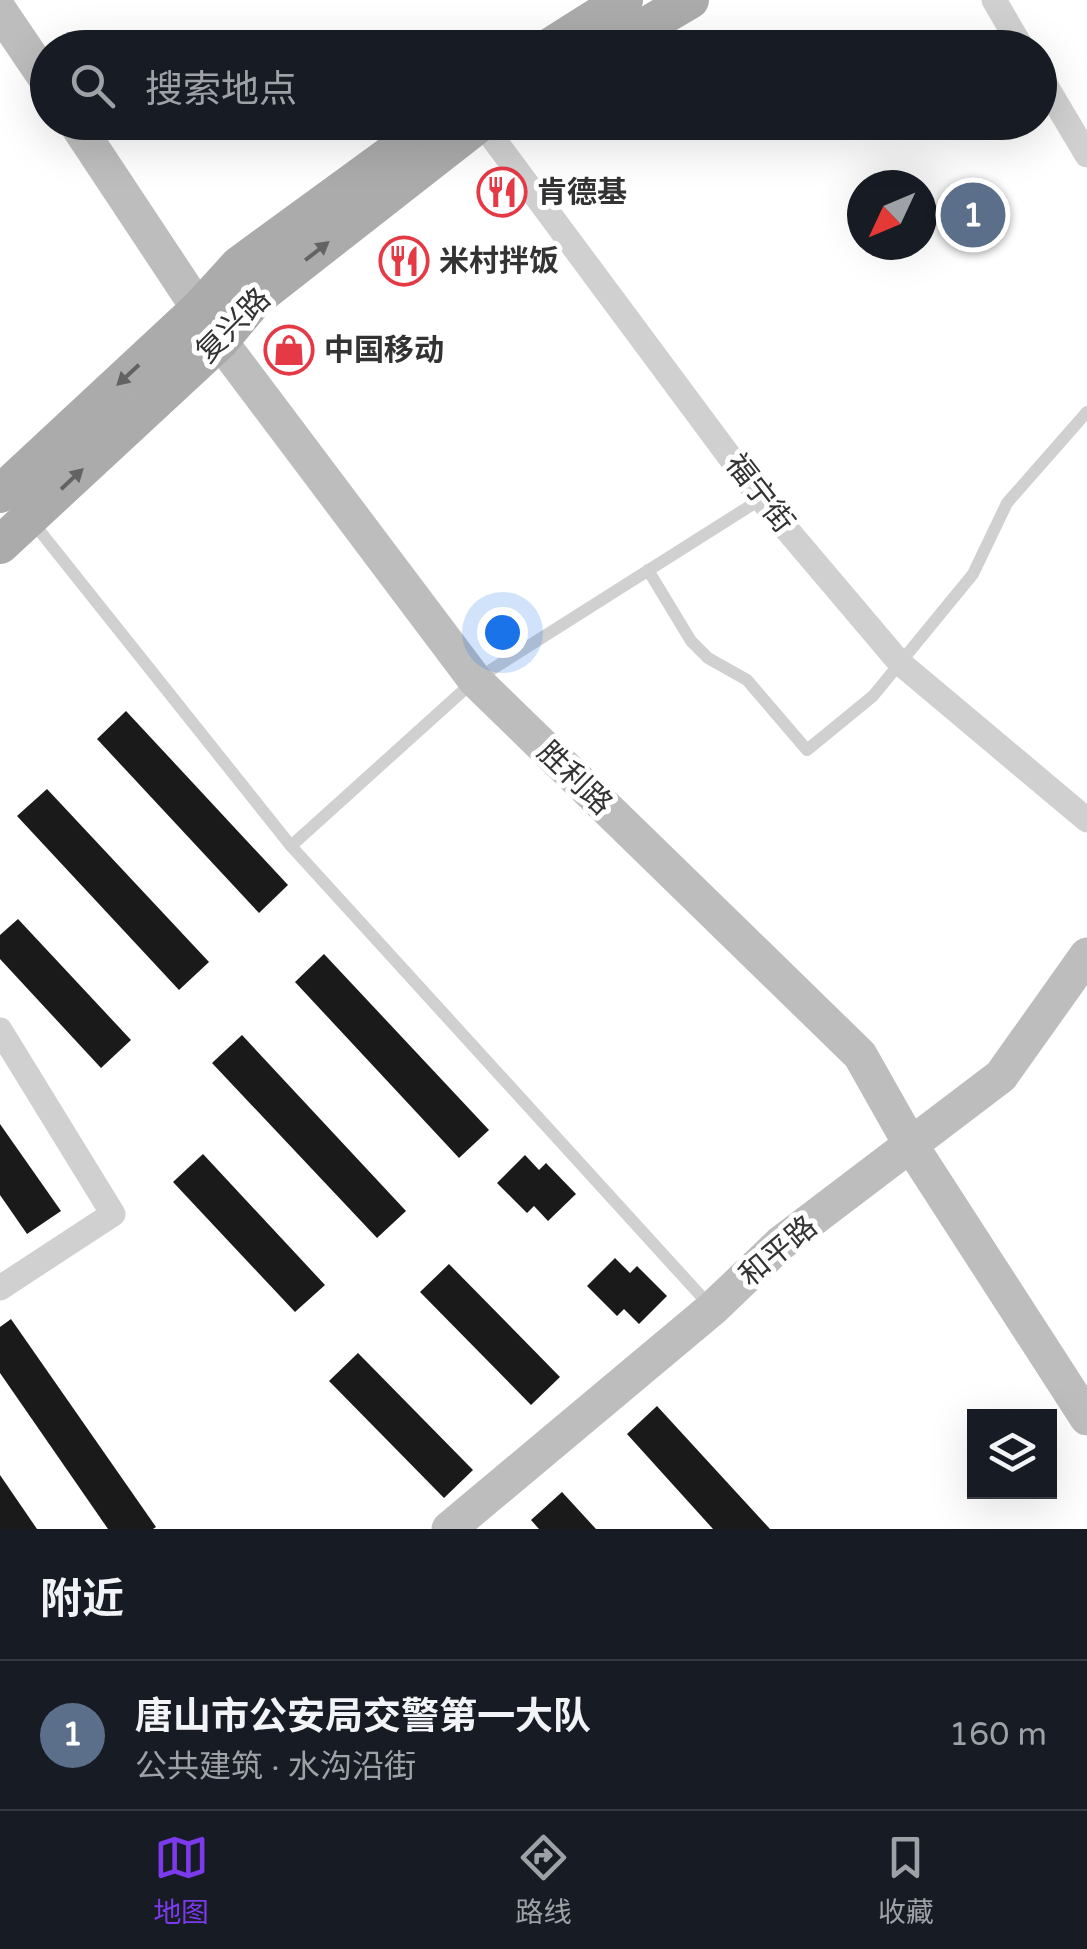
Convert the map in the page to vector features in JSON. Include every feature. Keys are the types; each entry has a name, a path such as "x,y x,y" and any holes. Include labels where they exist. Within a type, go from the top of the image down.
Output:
{"main road":[{"path":"576,30 624,0"},
{"path":"639,30 690,0"},
{"name":"复兴路","path":"0,494 200,308 239,265 410,140"},
{"name":"复兴路","path":"0,545 220,341 256,298 458,140"}],"street":[{"path":"994,0 1012,30"},
{"path":"0,11 30,55"},
{"path":"1057,104 1087,154"},
{"name":"胜利路","path":"87,140 220,341 476,680 860,1055 912,1147 1087,1418"},
{"name":"福宁街","path":"494,140 761,499 900,663 1087,820"},
{"name":"和平路","path":"449,1529 713,1308 782,1243 1001,1076 1087,956"},
{"path":"0,1030 114,1214 0,1288"}],"lane":[{"path":"648,570 691,641 708,658 747,680 807,750 873,696 974,574 1007,503 1087,412"},
{"path":"292,846 476,680 761,499"},
{"path":"29,518 292,846 713,1308"}],"building":[{"path":"126,711 288,885 259,913 97,739"},
{"path":"47,789 209,962 179,990 17,816"},
{"path":"18,919 131,1040 101,1068 0,959 0,935"},
{"path":"324,954 489,1130 459,1158 295,982"},
{"path":"242,1035 406,1211 377,1238 212,1063"},
{"path":"0,1124 61,1211 27,1234 0,1195"},
{"path":"203,1154 325,1285 295,1312 173,1182"},
{"path":"525,1155 539,1170 546,1163 576,1194 548,1221 534,1206 527,1213 497,1183"},
{"path":"615,1258 630,1273 637,1266 667,1296 639,1324 624,1309 617,1316 587,1286"},
{"path":"449,1264 560,1377 531,1405 420,1292"},
{"path":"11,1319 156,1527 108,1529 0,1373 0,1327"},
{"path":"358,1353 473,1470 444,1498 329,1381"},
{"path":"657,1406 770,1529 713,1529 627,1434"},
{"path":"0,1475 37,1529 0,1529"},
{"path":"562,1492 596,1529 539,1529 531,1520"}],"place":[{"name":"肯德基","path":"502,192"},
{"name":"唐山市公安局交警第一大队","path":"973,215"},
{"name":"米村拌饭","path":"404,261"},
{"name":"中国移动","path":"289,350"}]}
